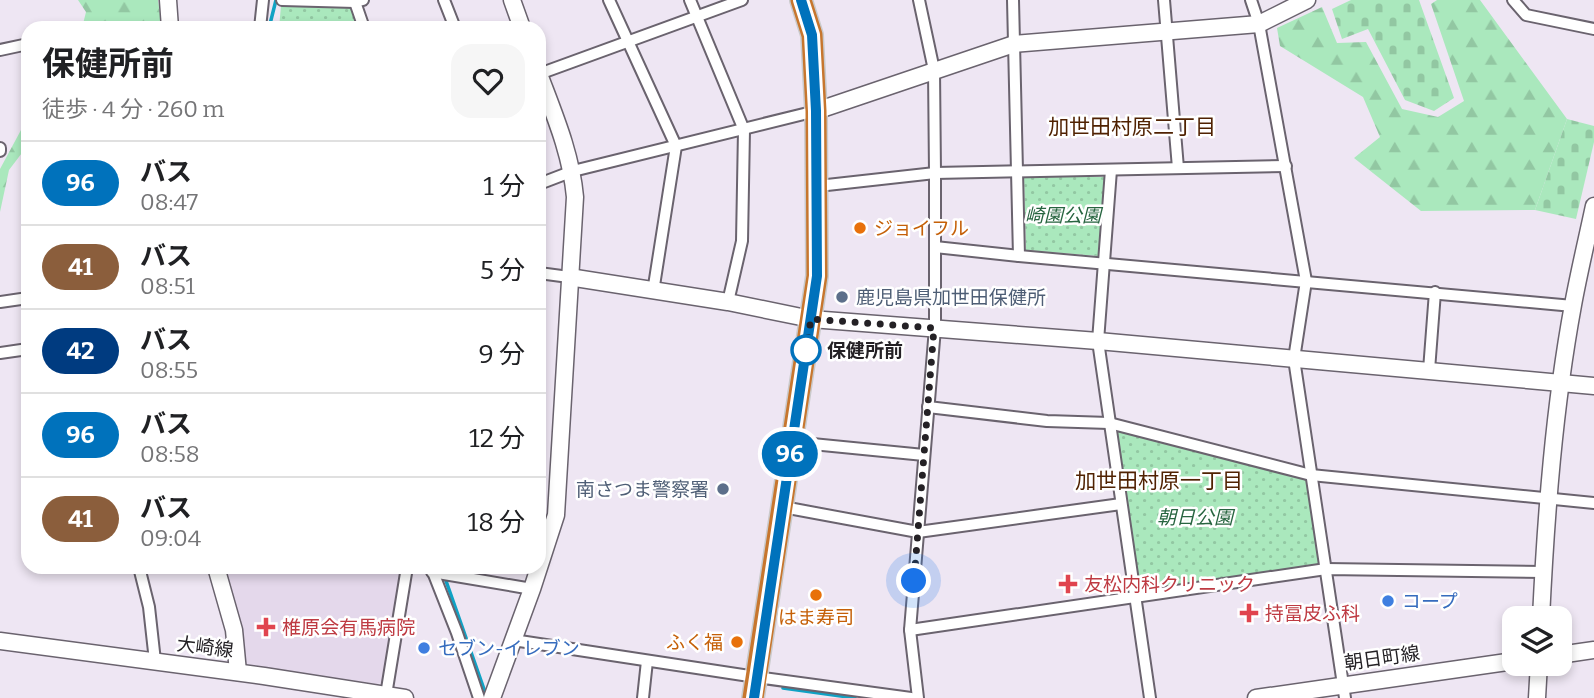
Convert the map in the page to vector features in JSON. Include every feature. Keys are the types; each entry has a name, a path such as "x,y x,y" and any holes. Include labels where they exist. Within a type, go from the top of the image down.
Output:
{"highway":[{"path":"755,688 817,276 818,186 812,35 801,0"}],"street":[{"path":"168,0 170,21"},
{"path":"261,21 263,0"},
{"path":"282,0 359,1 363,21"},
{"path":"444,0 452,21"},
{"path":"512,0 520,21"},
{"path":"609,0 676,146 653,292"},
{"path":"690,0 744,130 742,241 728,302"},
{"path":"546,71 742,0"},
{"path":"918,698 910,630 934,328 935,247 934,70 919,0"},
{"path":"1013,0 1019,256"},
{"path":"1164,0 1178,168"},
{"path":"1251,0 1259,24 1306,281 1294,359 1344,692"},
{"path":"546,181 573,171 816,111 1014,44 1259,24 1307,0"},
{"path":"1513,0 1526,15 1594,29"},
{"path":"0,50 21,46"},
{"path":"546,93 573,171 575,197 556,515 546,546"},
{"path":"818,186 935,173 1286,166"},
{"path":"1111,170 1098,341 1150,698"},
{"path":"1543,606 1549,499 1562,383 1573,306 1594,206"},
{"path":"935,247 1573,306"},
{"path":"546,274 728,302 811,319 1098,341 1594,386"},
{"path":"1429,370 1435,292"},
{"path":"0,302 21,299"},
{"path":"0,353 21,350"},
{"path":"928,407 1047,421 1109,423 1311,475 1594,503"},
{"path":"792,442 924,455"},
{"path":"783,508 918,532 1121,503"},
{"path":"910,630 1326,569 1544,572"},
{"path":"141,574 149,607 155,662"},
{"path":"218,574 234,630 238,672"},
{"path":"386,697 406,574"},
{"path":"433,574 479,698"},
{"path":"446,574 532,589"},
{"path":"492,698 537,574"},
{"path":"513,640 647,661 755,688 911,698"},
{"name":"大崎線","path":"0,641 238,672 405,698"},
{"path":"1572,653 1594,650"},
{"path":"643,698 647,661"},
{"name":"朝日町線","path":"1256,698 1344,692 1502,663"},
{"path":"1537,698 1538,676"}],"shaded area":[{"path":"224,574 401,574 384,682 377,684 245,664 243,645"}],"green space":[{"path":"78,0 158,0 161,21 84,21 86,12"},
{"path":"1351,0 1419,0 1454,98 1434,111 1405,100 1368,29 1342,39 1332,9"},
{"path":"1437,0 1480,0 1567,119 1535,210 1421,211 1354,158 1380,137 1363,97 1280,46 1277,28 1322,7 1337,43 1366,42 1402,109 1438,117 1464,101 1431,4"},
{"path":"281,6 350,7 356,21 280,21"},
{"path":"1567,119 1594,126 1594,142 1576,219 1535,210"},
{"path":"21,130 21,154 9,170 0,212 0,169"},
{"name":"崎園公園","path":"1024,177 1105,177 1098,256 1026,250"},
{"name":"朝日公園","path":"1115,431 1302,477 1308,483 1320,565 1139,592"}],"waterway":[{"path":"271,21 276,0"},
{"path":"445,578 485,692"},
{"path":"783,688 855,698"}],"bus line":[{"name":"96","path":"754,698 817,276 816,111 812,35 801,0"}],"place":[{"name":"ジョイフル","path":"860,228"},
{"name":"鹿児島県加世田保健所","path":"842,297"},
{"name":"保健所前","path":"806,350"},
{"name":"南さつま警察署","path":"723,489"},
{"name":"友松内科クリニック","path":"1068,584"},
{"name":"はま寿司","path":"816,595"},
{"name":"コープ","path":"1388,601"},
{"name":"持冨皮ふ科","path":"1249,613"},
{"name":"椎原会有馬病院","path":"266,627"},
{"name":"ふく福","path":"737,642"},
{"name":"セブン-イレブン","path":"424,648"}],"district":[{"name":"加世田村原二丁目","path":"1132,127"},
{"name":"加世田村原一丁目","path":"1159,481"}],"route":[{"path":"806,350 811,319 934,328 914,581"}]}
